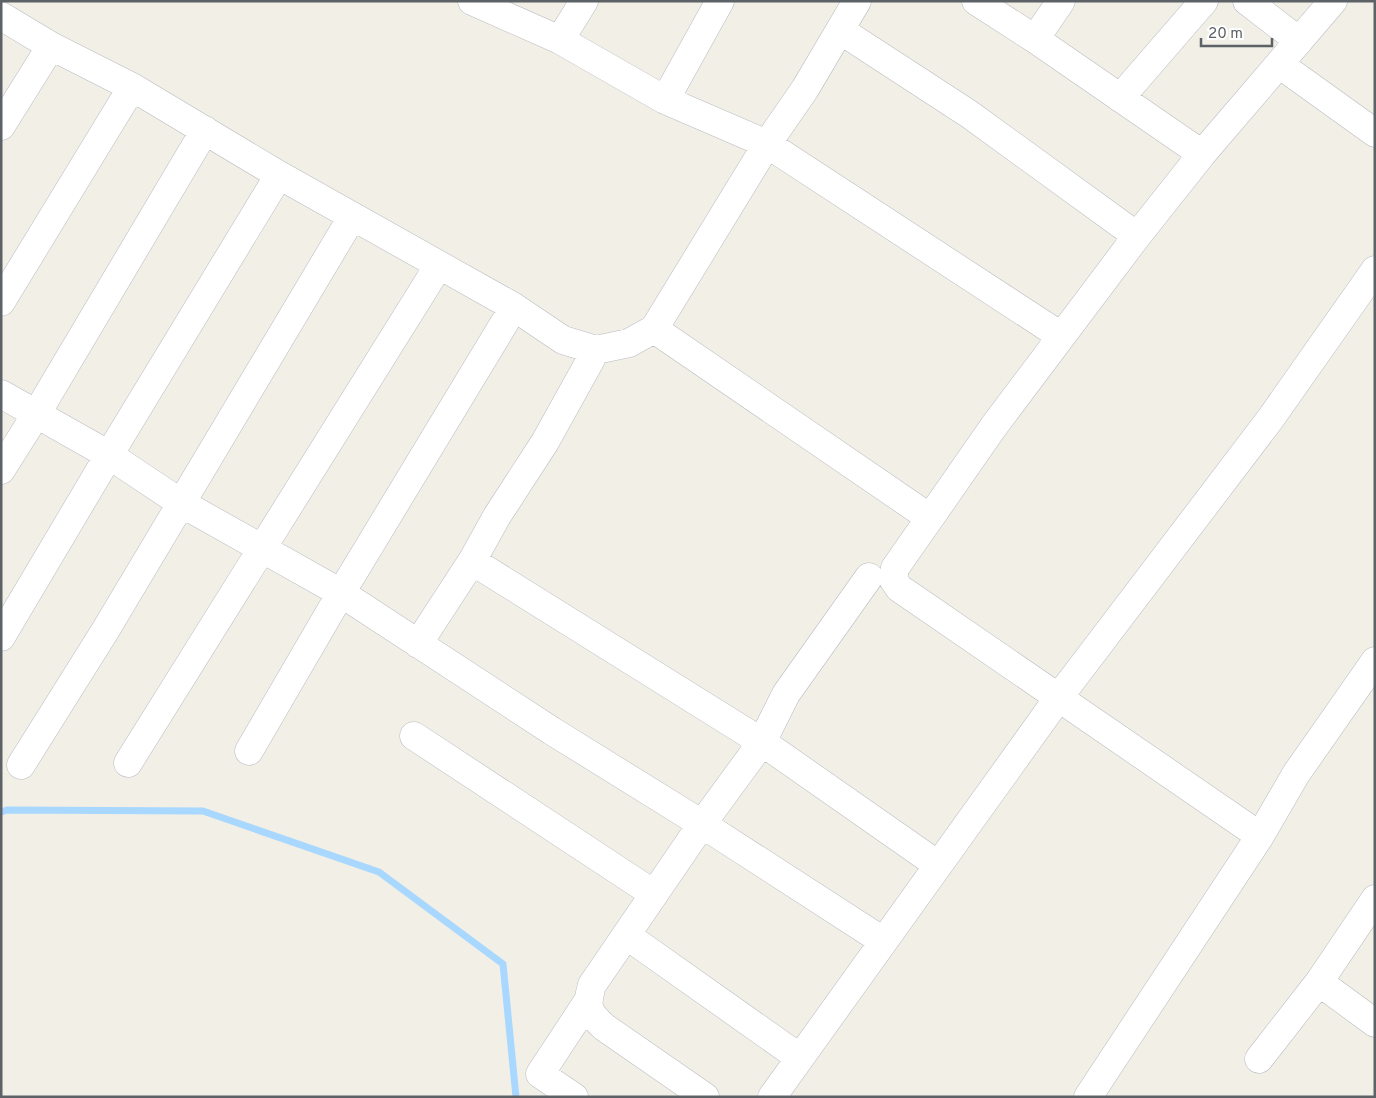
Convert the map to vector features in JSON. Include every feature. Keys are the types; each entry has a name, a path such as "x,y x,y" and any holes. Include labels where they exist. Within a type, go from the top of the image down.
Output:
{"street":[{"path":"472,1 560,40 665,100 767,144 1061,336"},
{"path":"560,40 584,1"},
{"path":"665,100 720,1"},
{"path":"1,16 51,46 132,87 279,176 514,307 563,340 596,350 629,343 654,329 767,144 805,89 857,1"},
{"path":"976,1 1035,39 1202,154"},
{"path":"1035,39 1061,1"},
{"path":"1120,98 1204,1"},
{"path":"1246,1 1299,40"},
{"path":"1260,836 899,588 894,579 895,568 994,426 1061,336 1202,154 1333,1"},
{"path":"840,30 968,114 1137,236"},
{"path":"1,126 51,46"},
{"path":"1279,64 1375,134"},
{"path":"1,302 132,87"},
{"path":"1,470 37,413 205,130"},
{"path":"1,637 109,455 279,176"},
{"path":"21,765 105,631 352,217"},
{"path":"128,763 438,265"},
{"path":"772,1097 1059,697 1270,418 1375,270"},
{"path":"249,751 514,307"},
{"path":"654,329 930,518"},
{"path":"418,644 472,561 496,516 545,442 596,350"},
{"path":"1,394 109,455 181,503 341,594 552,731 702,824 883,941"},
{"path":"472,561 762,742 938,865"},
{"path":"574,1097 540,1074 588,1001 592,985 702,824 762,742 786,694 868,577"},
{"path":"1088,1097 1260,836 1296,774 1365,695 1375,661"},
{"path":"414,736 654,894"},
{"path":"1259,1059 1319,982 1373,906"},
{"path":"626,935 800,1058"},
{"path":"1319,982 1375,1023"},
{"path":"588,1001 593,1016 604,1027 705,1097"}],"waterway":[{"path":"1,812 7,810 203,811 379,872 503,964 516,1097"}]}
